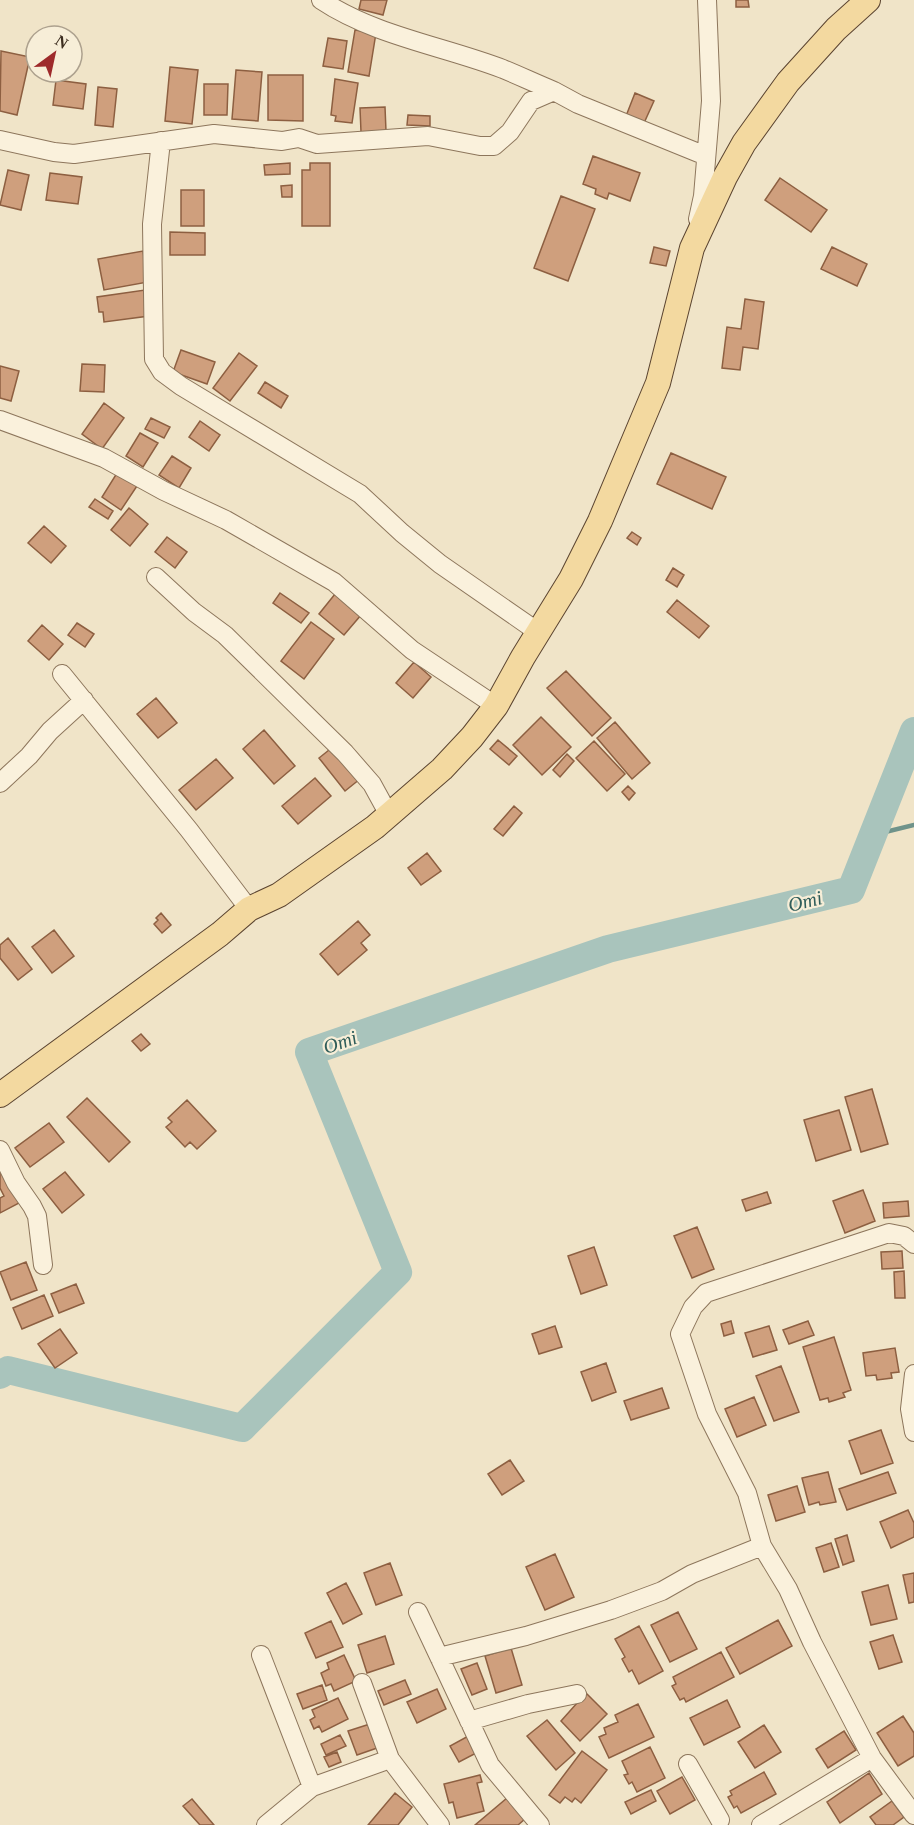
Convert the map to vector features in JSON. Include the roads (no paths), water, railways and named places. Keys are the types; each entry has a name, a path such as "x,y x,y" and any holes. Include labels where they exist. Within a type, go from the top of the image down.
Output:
{"main road":[{"path":"0,1095 220,934 249,909 279,895 389,815 442,770 472,737 496,706 571,579 600,521 658,383 692,248 725,177 766,111 811,55 868,0"}],"street":[{"path":"321,0 342,14 502,69 578,104 706,156"},
{"path":"692,248 703,196 711,101 707,0"},
{"path":"0,140 74,154 214,134 282,141 299,138 317,144 428,136 480,146 494,146 510,132 531,101 554,92"},
{"path":"161,141 152,224 154,359 162,372 181,386 360,494 440,564 538,632"},
{"path":"0,420 104,458 164,491 226,520 334,582 412,650 496,706"},
{"path":"156,577 194,612 225,635 345,753 372,784 389,815"},
{"path":"62,674 189,830 249,909"},
{"path":"0,783 50,731 84,700"},
{"path":"0,1150 37,1216 43,1266"},
{"path":"914,1244 904,1236 889,1233 706,1293 693,1307 680,1334 707,1414 747,1493 762,1546 788,1590 872,1758 914,1815"},
{"path":"914,1374 909,1409 914,1432"},
{"path":"439,1657 611,1610 662,1591 692,1574 762,1546"},
{"path":"418,1612 490,1765 540,1825"},
{"path":"261,1654 312,1787"},
{"path":"362,1683 390,1759 440,1825"},
{"path":"469,1721 528,1704 577,1694"},
{"path":"761,1825 872,1758"},
{"path":"266,1825 312,1787 390,1759"},
{"path":"688,1764 719,1824"}],"waterway":[{"name":"Omi","path":"0,1375 8,1370 242,1428 398,1272 309,1052 608,949 851,890 914,731"},
{"path":"873,835 914,825"}]}
